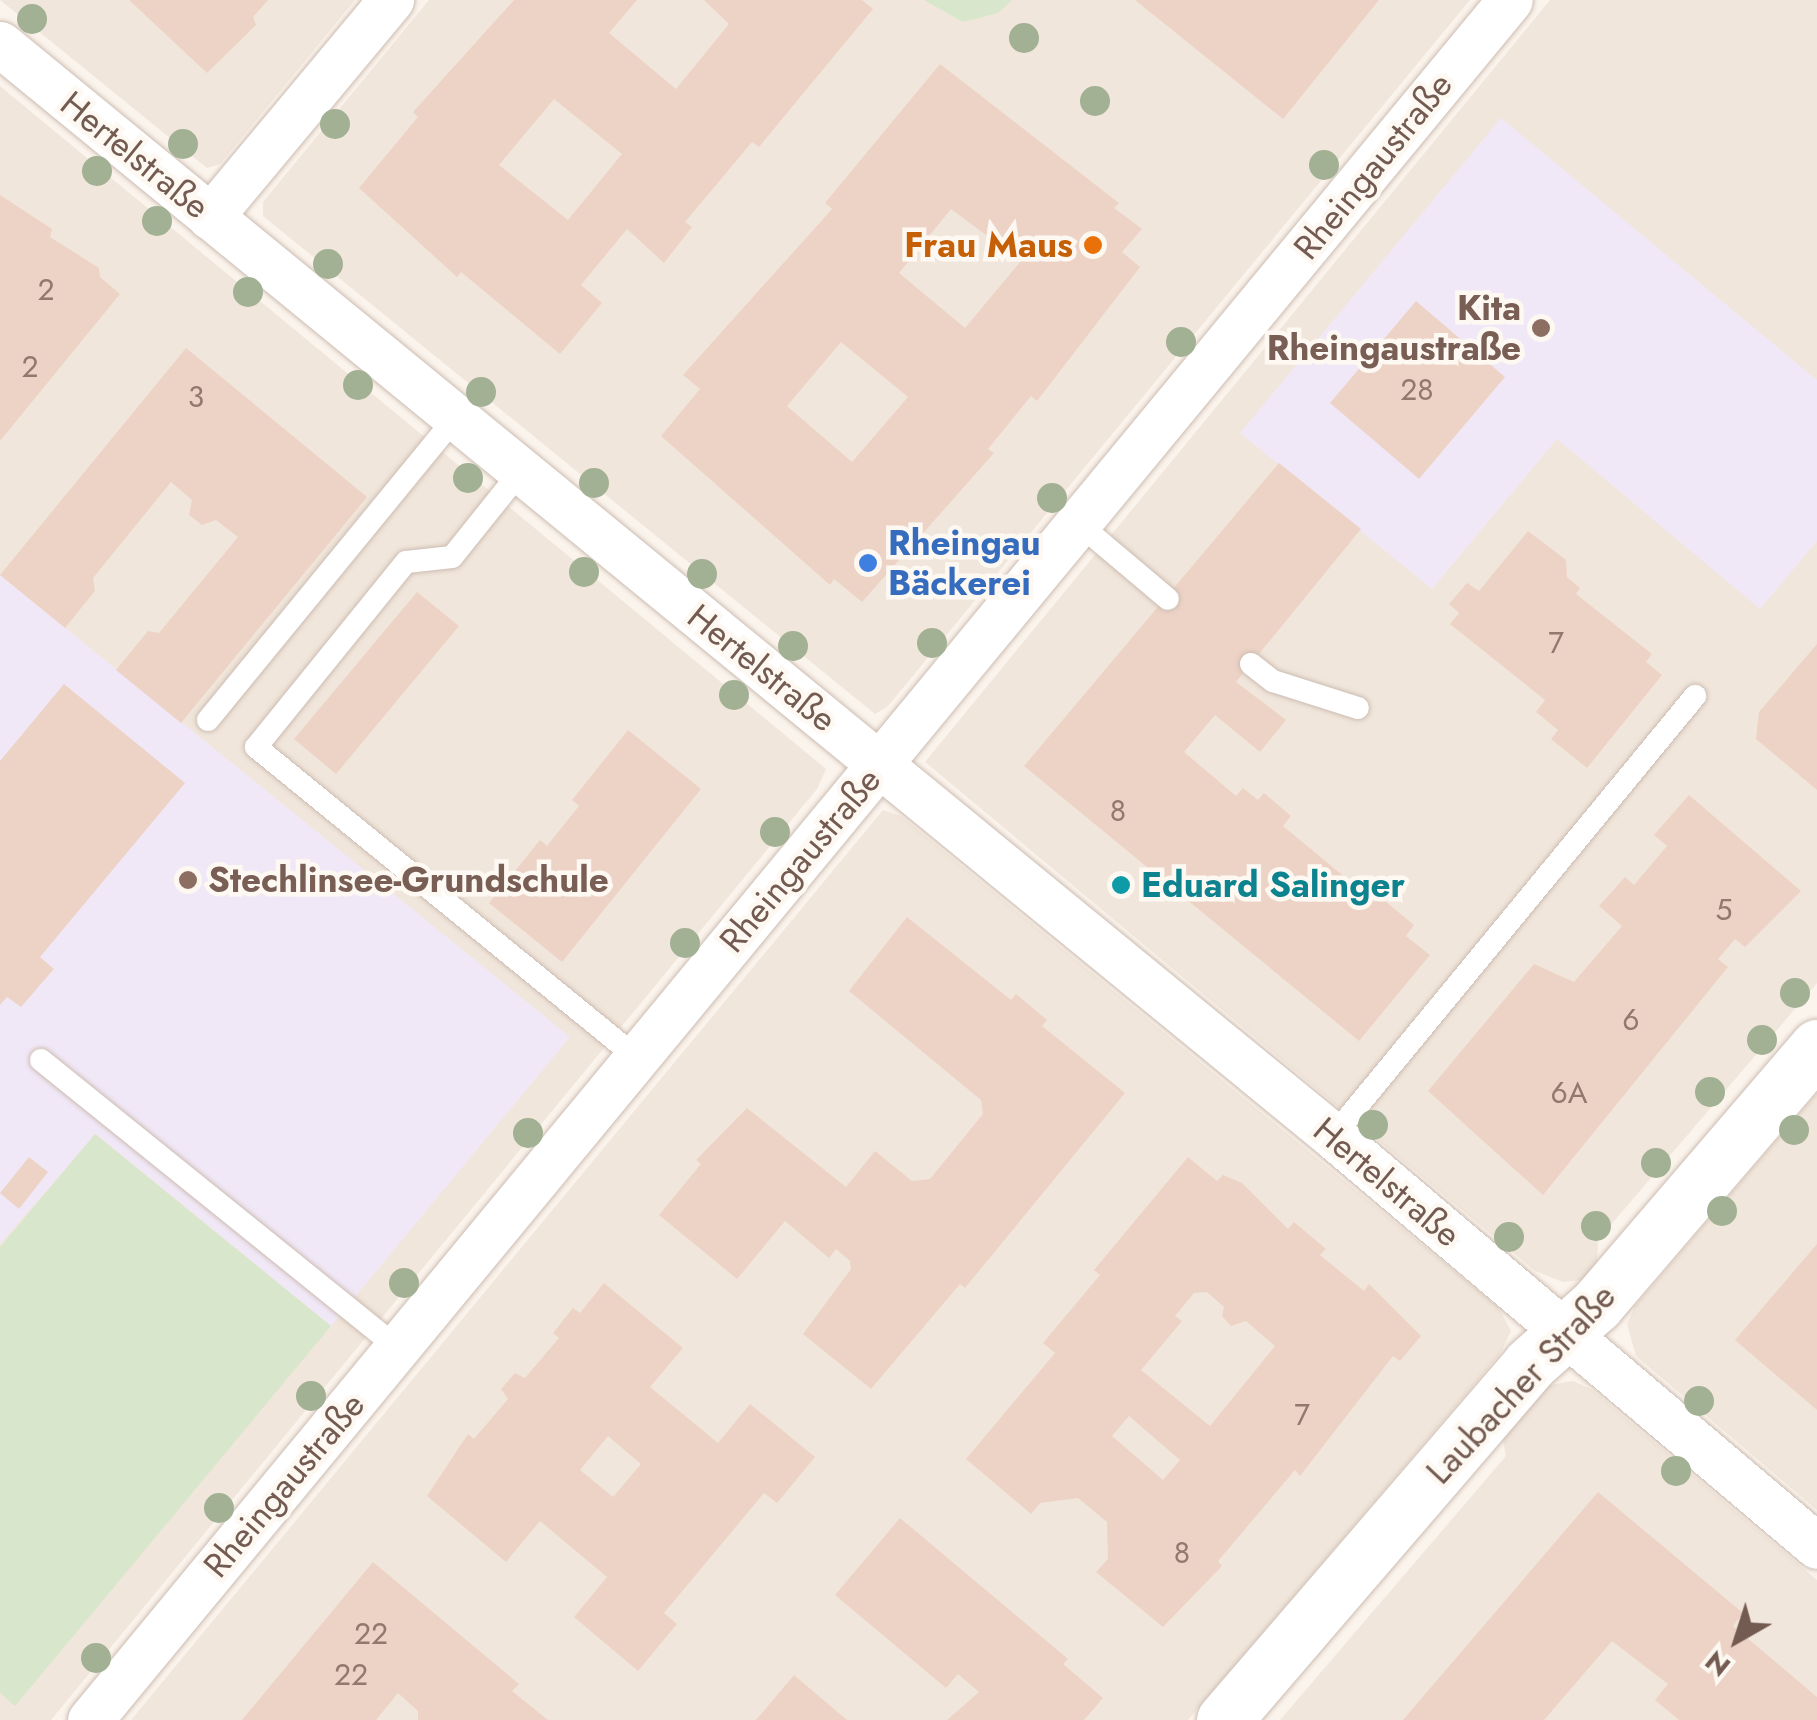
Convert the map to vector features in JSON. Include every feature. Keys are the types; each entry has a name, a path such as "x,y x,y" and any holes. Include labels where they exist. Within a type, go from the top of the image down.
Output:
{"street":[{"path":"210,217 391,0"},
{"name":"Rheingaustraße","path":"90,1720 1510,0"},
{"name":"Hertelstraße","path":"0,44 1333,1136 1817,1546"},
{"name":"Laubacher Straße","path":"1224,1720 1530,1364 1566,1333 1817,1047"}],"lane":[{"path":"208,720 456,417"},
{"path":"522,471 452,558 406,562 256,746 637,1058"},
{"path":"1079,524 1168,599"},
{"path":"1251,664 1274,681 1358,708"},
{"path":"1333,1136 1695,696"},
{"path":"41,1060 397,1347"}],"shaded area":[{"path":"0,0 355,0 220,164 207,168"},
{"path":"429,0 1470,0 888,706 875,714 263,216 263,202"},
{"path":"1550,0 1817,0 1817,983 1598,1240 1597,1268 1584,1280 1563,1282 1535,1271 925,762"},
{"path":"0,86 826,769 817,789 51,1720 0,1720"},
{"name":"Kita Rheingaustraße","path":"1501,118 1817,380 1817,541 1760,609 1557,439 1432,589 1240,433"},
{"name":"Stechlinsee-Grundschule","path":"0,575 570,1037 331,1326 96,1134 0,1244"},
{"path":"883,810 901,816 1498,1307 1511,1331 1500,1354 1188,1720 131,1720"},
{"path":"1817,1093 1817,1510 1636,1356 1627,1324 1635,1306"},
{"path":"1573,1381 1591,1389 1817,1580 1817,1720 1280,1720 1506,1456 1502,1436 1544,1386"}],"green space":[{"path":"924,0 1012,0 998,13 963,22"},
{"path":"95,1134 331,1326 15,1706 0,1693 0,1247"}],"building":[{"path":"129,0 268,0 253,17 256,25 207,73"},
{"path":"514,0 637,0 609,33 676,89 729,24 704,0 862,0 873,9 759,147 752,142 685,222 692,227 664,263 627,229 581,285 602,303 560,354 461,272 457,277 359,188 418,117 413,112","holes":["554,99 622,154 568,220 499,165"]},
{"path":"1135,0 1379,0 1283,119"},
{"path":"940,64 1119,203 1114,208 1142,229 1122,252 1140,267 1037,401 1031,396 988,449 994,453 862,602 834,579 830,585 661,436 700,389 683,375 832,209 825,203","holes":["951,209 1021,261 965,328 899,273","841,342 908,397 852,462 787,406"]},
{"path":"0,195 52,229 50,237 99,268 100,277 120,294 0,441"},
{"path":"1416,301 1505,377 1419,479 1330,403"},
{"path":"186,348 367,497 181,723 116,670 148,631 159,633 238,537 216,520 202,525 189,515 192,500 171,482 93,578 95,591 65,628 0,575"},
{"path":"1279,463 1361,529 1236,682 1286,720 1260,752 1215,715 1184,752 1236,796 1243,788 1258,800 1264,793 1291,816 1283,826 1375,902 1380,897 1414,925 1406,936 1430,955 1359,1041 1024,766"},
{"path":"1528,531 1566,560 1567,577 1580,588 1576,594 1652,654 1646,662 1662,675 1587,768 1551,739 1558,730 1536,712 1545,700 1450,624 1459,613 1449,604 1467,583 1479,591"},
{"path":"417,592 459,626 336,774 294,739"},
{"path":"1817,644 1817,790 1756,739 1759,712"},
{"path":"64,684 185,783 40,957 54,969 21,1007 7,997 0,1005 0,761"},
{"path":"628,730 701,789 562,962 489,903 540,840 547,846 579,806 572,800"},
{"path":"1689,795 1801,891 1745,947 1735,939 1718,959 1728,967 1543,1195 1428,1091 1534,964 1574,982 1622,926 1599,906 1625,877 1634,885 1667,846 1654,835"},
{"path":"907,917 1011,1000 1016,994 1047,1020 1042,1026 1125,1093 965,1288 960,1284 871,1389 803,1334 851,1269 850,1261 836,1249 829,1258 785,1221 737,1279 659,1215 701,1164 696,1160 747,1108 846,1187 875,1151 912,1181 930,1179 983,1114 981,1100 849,991"},
{"path":"29,1157 48,1172 19,1209 0,1193"},
{"path":"1188,1157 1217,1181 1223,1175 1242,1183 1288,1229 1294,1222 1326,1249 1320,1255 1364,1291 1369,1284 1421,1336 1400,1361 1393,1356 1300,1476 1295,1470 1218,1561 1222,1566 1163,1627 1096,1572 1108,1559 1107,1522 1078,1498 1040,1503 1031,1514 966,1459 1055,1353 1043,1343 1100,1275 1094,1270","holes":["1207,1292 1224,1307 1222,1316 1231,1326 1246,1321 1275,1346 1210,1426 1141,1370 1182,1321 1175,1316 1194,1293","1129,1416 1180,1460 1163,1480 1112,1436"]},
{"path":"1817,1244 1817,1410 1735,1340"},
{"path":"604,1283 683,1348 650,1387 718,1443 750,1404 815,1457 777,1503 764,1493 664,1613 677,1624 638,1671 574,1617 607,1577 540,1521 506,1562 427,1496 468,1434 474,1439 508,1399 501,1389 515,1373 525,1378 559,1338 553,1333 573,1308 580,1313","holes":["608,1436 641,1464 613,1497 580,1470"]},
{"path":"1598,1492 1743,1613 1733,1626 1817,1697 1817,1720 1679,1720 1655,1700 1668,1684 1612,1641 1544,1720 1403,1720"},
{"path":"900,1518 1068,1659 1063,1664 1103,1698 1084,1720 947,1720 979,1692 958,1674 946,1688 835,1595"},
{"path":"373,1562 519,1684 512,1691 548,1720 418,1720 418,1711 398,1693 376,1720 242,1720"},
{"path":"794,1675 847,1720 756,1720"}],"place":[{"name":"Frau Maus","path":"1093,245"},
{"name":"Kita Rheingaustraße","path":"1541,328"},
{"name":"Rheingau Bäckerei","path":"868,563"},
{"name":"Stechlinsee-Grundschule","path":"188,880"},
{"name":"Eduard Salinger","path":"1121,885"}]}
